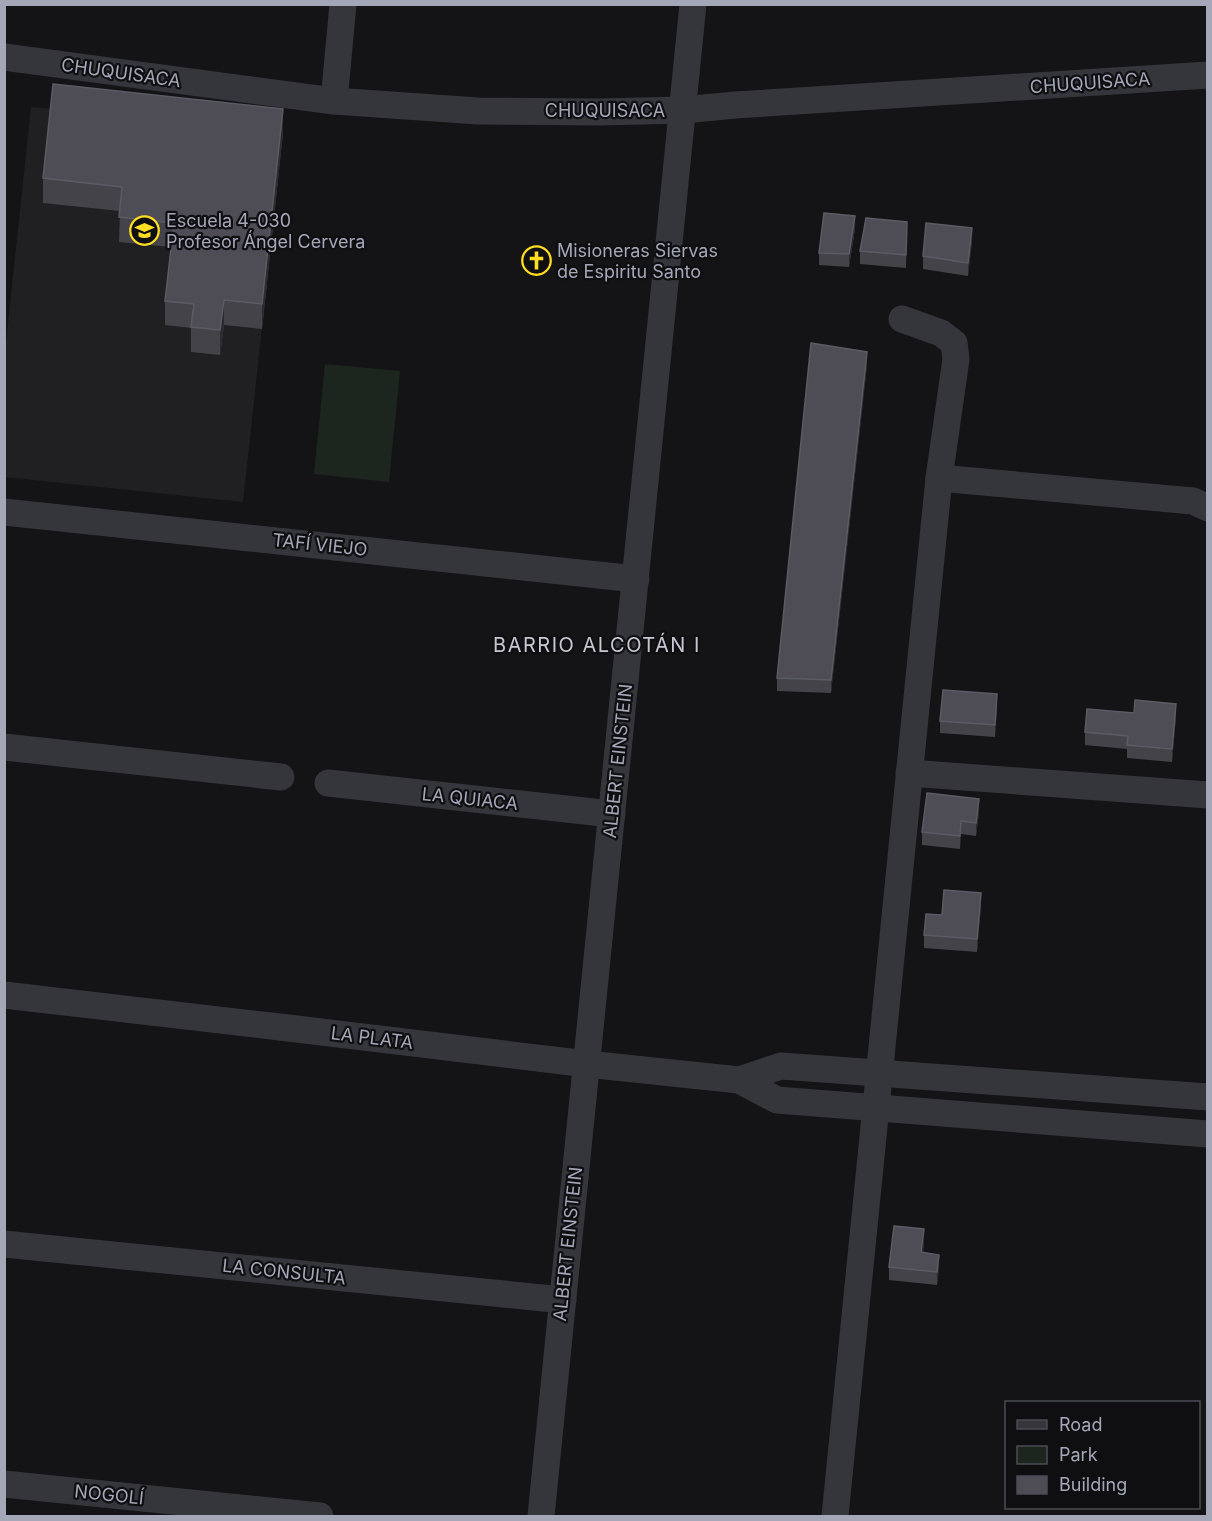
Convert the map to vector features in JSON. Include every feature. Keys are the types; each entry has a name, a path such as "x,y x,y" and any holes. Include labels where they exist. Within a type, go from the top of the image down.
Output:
{"street":[{"path":"334,101 343,4"},
{"name":"ALBERT EINSTEIN","path":"541,1516 693,4"},
{"name":"CHUQUISACA","path":"4,57 334,101 478,111 683,110 1208,75"},
{"path":"835,1516 939,478 956,359 954,343 941,333 902,319"},
{"path":"939,478 1193,501 1208,508"},
{"name":"TAFÍ VIEJO","path":"4,512 636,579"},
{"path":"4,747 281,777"},
{"path":"909,773 1208,795"},
{"name":"LA QUIACA","path":"328,783 612,814"},
{"name":"LA PLATA","path":"4,995 739,1080"},
{"path":"739,1080 781,1066 1208,1096"},
{"path":"739,1080 777,1100 1208,1134"},
{"name":"LA CONSULTA","path":"4,1244 562,1300"},
{"name":"NOGOLÍ","path":"4,1484 320,1516"}],"shaded area":[{"name":"Escuela 4-030 Profesor Ángel Cervera","path":"31,107 283,133 243,502 5,477 5,352"}],"green space":[{"path":"325,364 400,371 389,482 314,474"}],"building":[{"path":"53,84 283,109 262,304 224,300 220,330 191,327 194,304 165,301 174,223 119,217 122,187 43,178"},
{"path":"824,213 855,216 849,254 819,253"},
{"path":"866,218 907,222 906,255 860,251"},
{"path":"926,223 972,228 968,263 923,256"},
{"path":"811,343 867,352 831,680 777,678"},
{"path":"943,690 997,694 995,725 940,721"},
{"path":"1135,700 1176,704 1172,749 1127,745 1128,736 1085,732 1087,709 1134,713"},
{"path":"927,793 979,799 976,823 961,821 960,836 922,832"},
{"path":"944,890 981,893 977,939 924,935 926,914 942,915"},
{"path":"894,1226 924,1229 921,1252 939,1255 937,1272 889,1267"}],"place":[{"name":"Escuela 4-030 Profesor Ángel Cervera","path":"145,231"},
{"name":"Misioneras Siervas de Espiritu Santo","path":"536,261"}],"district":[{"name":"BARRIO ALCOTÁN I","path":"597,645"}]}
